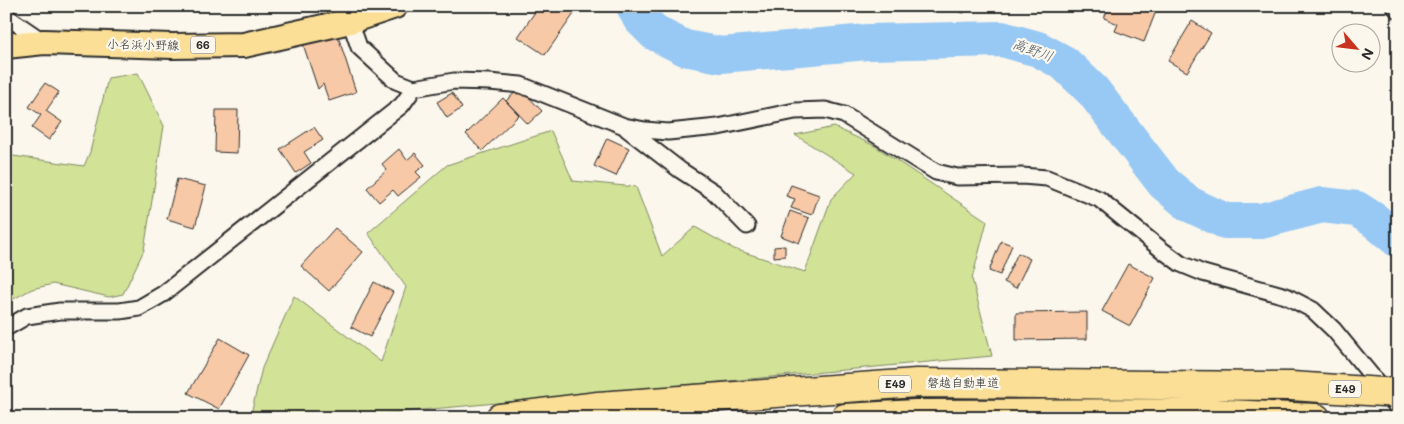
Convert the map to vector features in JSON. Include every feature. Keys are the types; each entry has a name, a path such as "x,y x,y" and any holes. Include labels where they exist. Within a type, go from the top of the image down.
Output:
{"highway":[{"name":"磐越自動車道","path":"500,418 608,405 916,382 1291,386 1398,393"},
{"path":"845,418 915,414 1204,412 1316,418"}],"main road":[{"name":"小名浜小野線","path":"6,46 44,42 172,46 244,45 350,20 395,6"}],"street":[{"path":"1394,6 1398,10"},
{"path":"6,16 44,42"},
{"path":"350,20 359,47 396,81 414,88 454,81 520,85 624,126 645,130 676,131 718,127 794,111 825,110 844,114 936,172 957,178 1022,176 1047,178 1099,199 1181,264 1203,273 1286,296 1313,310 1334,330 1398,408"},
{"path":"6,328 27,316 60,311 120,311 139,308 163,294 402,105 414,88"},
{"path":"624,126 680,170 714,192 747,226"}],"green space":[{"path":"138,73 164,126 144,250 123,294 109,297 53,284 32,289 6,303 6,155 84,166 90,152 108,78"},
{"path":"834,127 875,146 987,221 972,279 992,356 338,418 250,418 262,368 294,296 381,362 406,287 368,233 447,165 551,131 573,181 636,187 662,256 695,227 734,249 805,272 831,199 856,173 795,135"}],"building":[{"path":"539,6 570,6 576,11 545,55 518,37"},
{"path":"953,6 966,6 964,13 952,10"},
{"path":"1109,6 1158,6 1144,42 1115,31 1118,24 1104,18"},
{"path":"1192,21 1211,33 1187,72 1168,61"},
{"path":"337,33 356,92 329,101 323,84 318,89 303,44"},
{"path":"45,83 59,92 46,111 62,122 49,140 32,128 41,115 29,107"},
{"path":"520,88 542,111 528,124 506,101"},
{"path":"452,93 462,108 447,118 437,102"},
{"path":"503,98 519,115 482,151 466,134"},
{"path":"216,110 238,110 237,153 215,152"},
{"path":"314,127 323,140 304,152 311,163 296,173 280,149"},
{"path":"607,138 629,148 616,176 594,166"},
{"path":"399,149 407,160 415,153 425,165 416,172 421,177 398,196 393,190 379,202 367,188 387,170 382,164"},
{"path":"177,179 206,186 195,227 167,219"},
{"path":"791,185 819,195 812,215 791,208 795,199 786,196"},
{"path":"790,211 809,218 799,243 781,236"},
{"path":"335,228 363,252 329,291 301,266"},
{"path":"1001,241 1012,245 1000,275 989,271"},
{"path":"785,246 785,256 774,257 774,247"},
{"path":"1018,253 1030,259 1016,288 1004,282"},
{"path":"1128,264 1155,278 1130,326 1102,311"},
{"path":"374,282 393,292 370,337 351,327"},
{"path":"1087,312 1087,339 1016,340 1016,313"},
{"path":"220,338 249,355 219,409 188,393"}],"waterway":[{"name":"高野川","path":"634,6 640,18 655,33 685,48 721,55 868,42 1002,39 1038,49 1064,63 1093,91 1164,183 1189,204 1225,221 1261,221 1322,205 1357,209 1398,240"}]}
